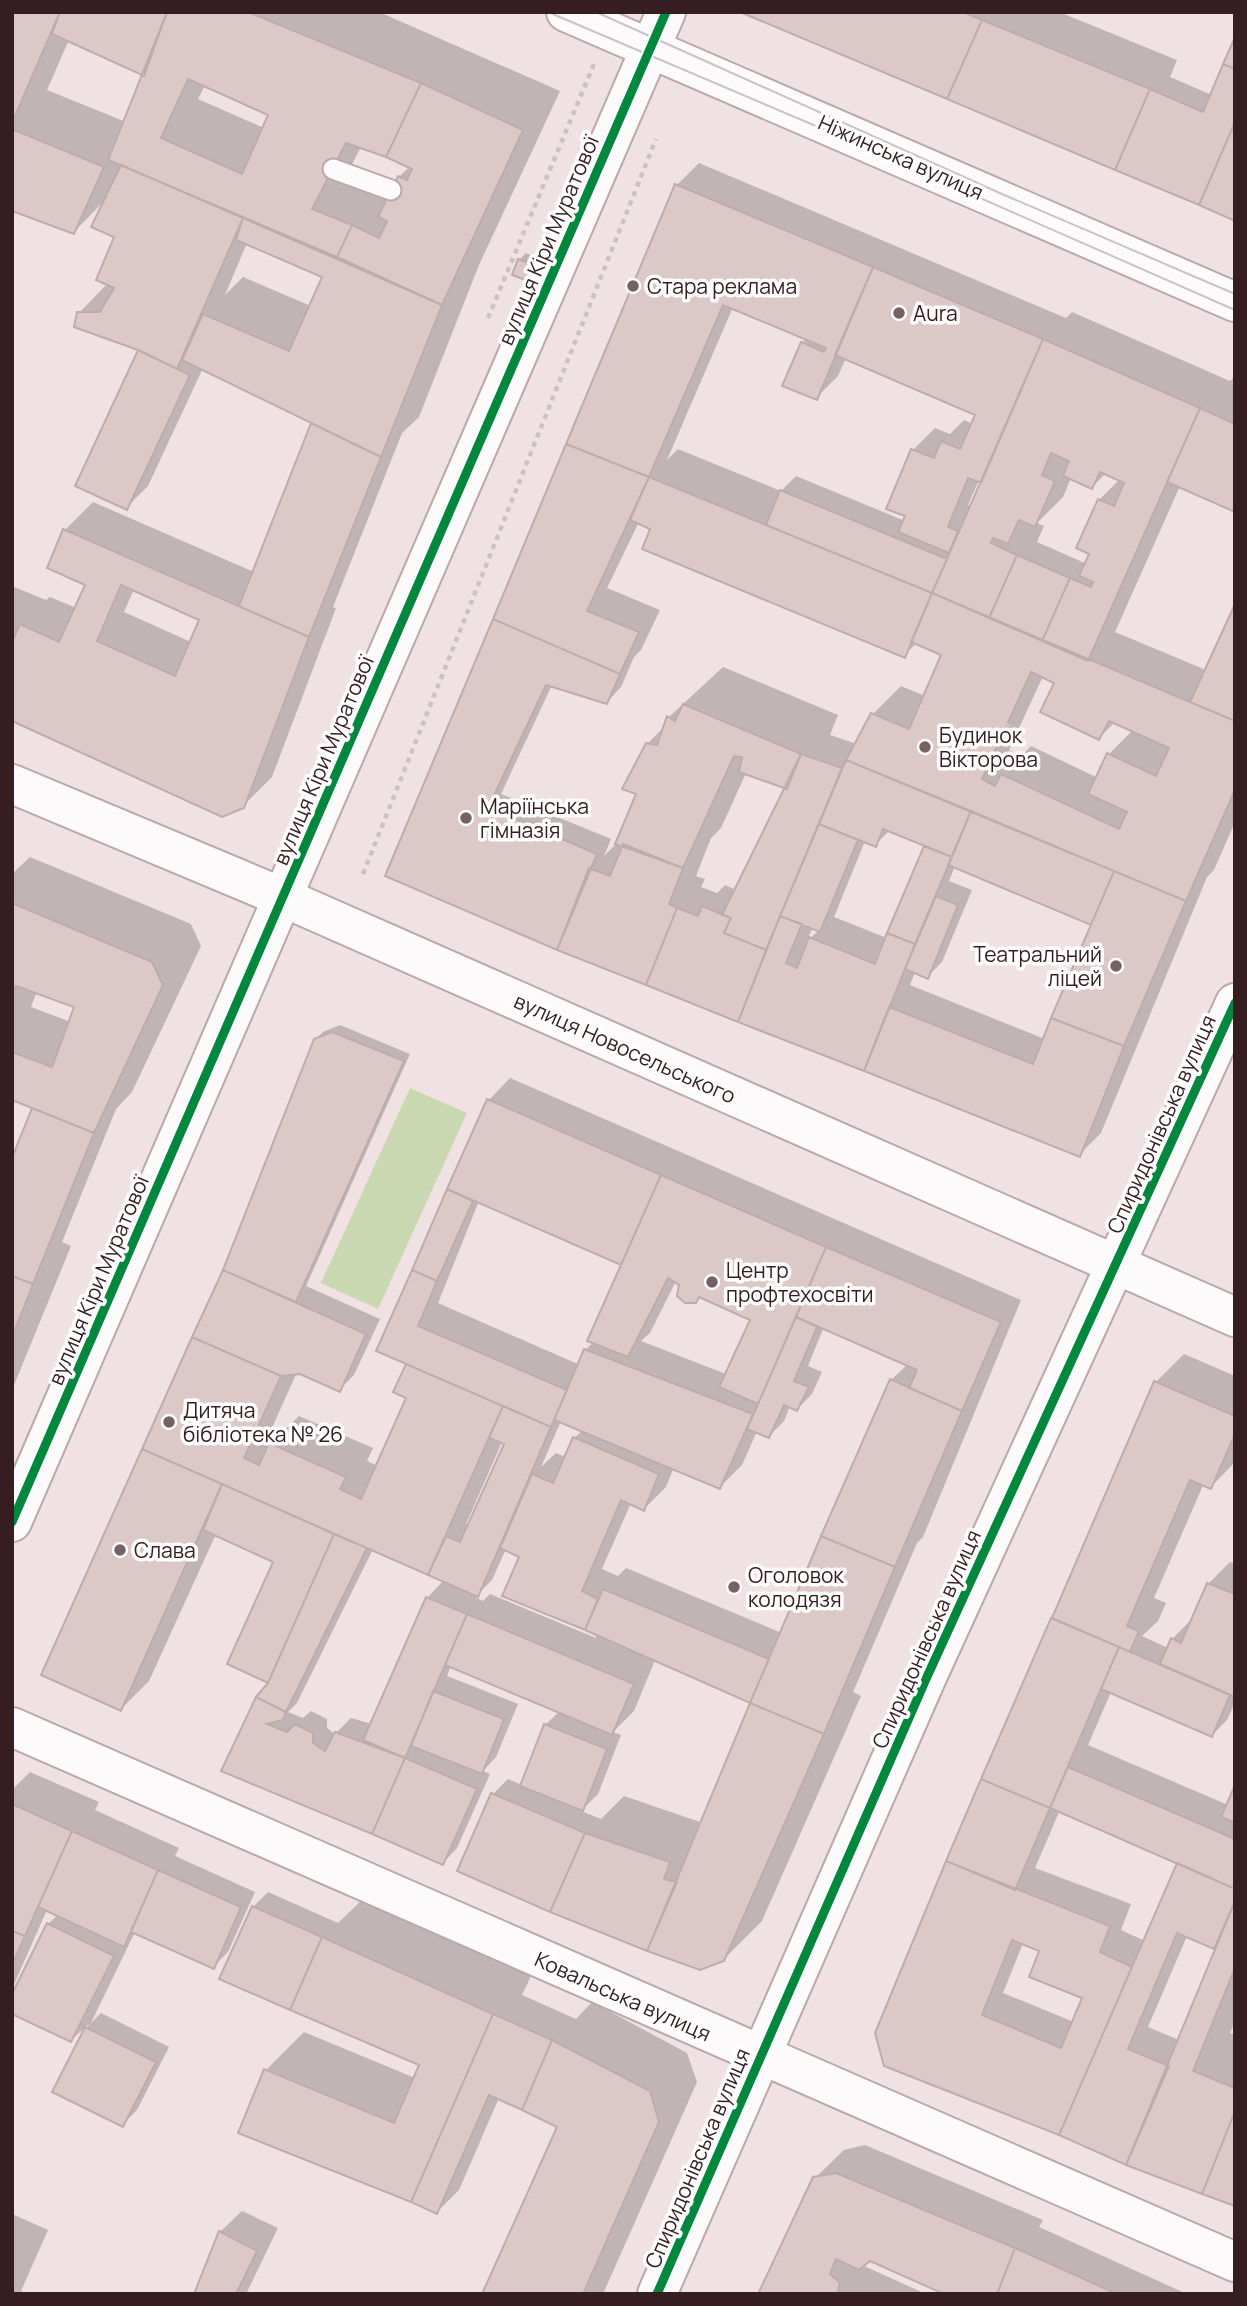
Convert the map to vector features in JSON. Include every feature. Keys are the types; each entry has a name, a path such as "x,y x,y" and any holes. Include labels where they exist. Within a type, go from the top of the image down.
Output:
{"street":[{"name":"Ніжинська вулиця","path":"566,12 1235,302"},
{"name":"вулиця Кіри Муратової","path":"12,1522 666,12"},
{"name":"вулиця Новосельського","path":"12,784 282,897 1235,1317"},
{"name":"Спиридонівська вулиця","path":"657,2294 926,1679 1235,1003"},
{"name":"Ковальська вулиця","path":"12,1727 760,2057 1235,2262"}],"lane":[{"path":"333,169 391,190"}],"path":[{"path":"363,874 658,135"},
{"path":"1006,725 1018,730"}],"green space":[{"path":"410,1088 467,1113 378,1309 321,1283"}],"building":[{"path":"12,12 60,12 12,123"},
{"path":"60,12 167,12 144,76 52,34"},
{"path":"167,12 248,12 421,83 386,157 346,143 312,209 352,225 337,257 108,160","holes":["188,79 268,115 242,174 161,138"]},
{"path":"740,12 963,12 982,20 947,99"},
{"path":"982,20 1150,89 1115,170 947,99"},
{"path":"1235,37 1235,69 1223,64"},
{"path":"1223,64 1235,69 1235,122 1199,205 1115,170 1150,89 1203,112"},
{"path":"421,83 523,130 442,305 337,257 352,225 379,238 387,221 378,217 398,176 407,180 412,169 386,157"},
{"path":"1235,122 1235,221 1199,205"},
{"path":"12,129 104,167 74,234 12,211"},
{"path":"121,165 243,218 177,369 138,350 74,327 77,312 100,312 114,288 96,280 114,237 91,227"},
{"path":"675,184 873,267 817,400 782,386 801,342 824,352 826,348 723,305 649,477 566,444"},
{"path":"243,218 442,305 381,457 182,360 203,314 289,351 322,277 236,240"},
{"path":"518,259 531,264 525,280 512,275"},
{"path":"873,267 1043,339 981,483 968,478 948,527 958,531 949,553 898,532 905,516 886,509 911,449 934,458 941,441 960,449 975,415 835,355"},
{"path":"1043,339 1200,408 1088,661 1042,641 1070,578 1091,587 1093,582 1079,576 1089,554 1076,548 1098,499 1114,506 1124,483 1100,472 1092,489 1063,476 1069,461 1051,453 1042,475 1055,481 1035,527 1019,520 1008,544 993,538 991,543 1017,555 989,618 932,593"},
{"path":"138,350 190,375 127,510 75,486"},
{"path":"1200,408 1235,424 1235,512 1167,482"},
{"path":"311,423 381,457 309,637 239,606"},
{"path":"566,444 649,477 587,611 639,632 620,674 493,619"},
{"path":"649,477 932,593 905,658 642,549 650,529 630,520"},
{"path":"780,490 947,559 932,593 766,525"},
{"path":"63,529 309,637 244,808 222,817 12,721 12,642 20,624 59,642 85,585 47,568","holes":["121,585 199,620 175,676 97,641"]},
{"path":"1017,555 1070,578 1042,641 989,618"},
{"name":"Будинок Вікторова","path":"932,593 1235,721 1235,790 1186,901 846,760 871,713 909,729 941,655 911,642","holes":["1031,672 1054,683 1040,712 1099,740 1109,721 1169,748 1156,776 1107,753 1088,794 1127,812 1119,829 1001,774 995,786 982,779"]},
{"path":"1235,604 1235,721 1190,702"},
{"path":"493,619 620,674 607,704 546,685 488,808 597,854 557,950 385,876"},
{"path":"683,704 801,754 787,789 739,772 742,757 734,756 683,868 615,844 636,794 622,789 646,743 657,745 667,716 675,721"},
{"path":"801,754 842,768 766,950 724,933 731,918 722,915"},
{"path":"846,760 971,811 952,857 883,829 876,847 819,824"},
{"path":"971,811 1114,871 1091,925 948,865"},
{"path":"819,824 858,840 820,932 780,916"},
{"path":"623,844 683,868 669,904 677,908 646,985 557,950 589,868 610,876"},
{"path":"924,846 952,857 915,944 887,933"},
{"name":"Театральний ліцей","path":"1114,871 1186,901 1124,1046 1051,1018"},
{"path":"936,896 958,905 928,979 905,969"},
{"path":"12,903 152,962 163,985 94,1133 12,1100 12,1052 52,1067 74,1007 16,986 12,995"},
{"path":"702,906 731,918 724,933 766,950 738,1022 646,985 677,908 698,916"},
{"path":"780,916 802,924 786,963 797,968 809,937 875,964 887,933 915,944 864,1071 738,1022"},
{"path":"889,1007 1033,1064 1051,1018 1124,1046 1080,1157 864,1071"},
{"path":"332,1032 404,1061 296,1302 223,1270 314,1039"},
{"path":"487,1099 661,1175 621,1265 447,1189"},
{"path":"32,1108 94,1133 33,1284 12,1276 12,1158"},
{"path":"661,1175 826,1247 758,1404 719,1387 750,1320 699,1297 696,1303 685,1303 677,1296 679,1285 668,1278 628,1357 587,1341"},
{"path":"447,1189 473,1201 437,1281 412,1270"},
{"path":"826,1247 1001,1322 962,1411 909,1388 917,1370 796,1317"},
{"path":"223,1270 366,1334 340,1392 300,1374 281,1376 192,1337"},
{"path":"412,1270 437,1281 418,1326 567,1390 551,1427 376,1351"},
{"path":"12,1276 33,1284 12,1337"},
{"path":"796,1317 817,1327 794,1381 809,1387 797,1411 784,1405 769,1438 747,1429"},
{"path":"192,1337 281,1376 244,1458 259,1465 269,1443 346,1477 340,1489 361,1499 406,1398 393,1392 406,1364 503,1406 428,1575 142,1449"},
{"path":"584,1349 753,1414 720,1489 554,1420"},
{"path":"890,1379 962,1411 895,1567 821,1536"},
{"path":"1154,1381 1235,1416 1235,1434 1211,1489 1190,1480 1127,1626 1139,1631 1130,1652 1052,1618"},
{"path":"503,1406 551,1427 478,1597 428,1575 446,1536 460,1542 504,1444 489,1438"},
{"path":"573,1437 659,1474 644,1511 621,1500 582,1591 598,1599 585,1630 502,1596 519,1557 500,1548 532,1474 553,1483"},
{"path":"142,1449 222,1484 121,1711 41,1675"},
{"path":"222,1484 334,1534 268,1683 227,1664 273,1562 203,1530"},
{"path":"334,1534 367,1548 286,1712 256,1697 268,1683"},
{"path":"821,1536 895,1567 824,1734 750,1703"},
{"path":"1207,1583 1235,1594 1235,1697 1160,1664 1171,1638 1181,1643"},
{"path":"603,1589 769,1659 750,1703 585,1630"},
{"path":"426,1597 467,1614 405,1758 363,1740"},
{"path":"467,1614 634,1684 612,1735 445,1665"},
{"path":"1051,1618 1119,1647 1050,1808 981,1779"},
{"path":"1119,1647 1230,1695 1212,1737 1101,1689"},
{"path":"433,1691 504,1719 482,1774 411,1746"},
{"path":"256,1697 286,1712 283,1720 267,1724 287,1732 295,1724 313,1733 313,1743 325,1751 335,1732 405,1758 372,1834 221,1771"},
{"path":"750,1703 824,1734 724,1961 700,1970 647,1951"},
{"path":"544,1724 607,1749 583,1811 520,1786"},
{"path":"405,1758 477,1789 443,1865 372,1834"},
{"path":"1068,1767 1235,1839 1235,1889 1050,1808"},
{"path":"981,1779 1050,1808 1015,1890 946,1861"},
{"path":"1235,1785 1235,1823 1221,1817"},
{"path":"491,1793 585,1833 550,1912 457,1871"},
{"path":"12,1804 72,1831 25,1936 12,1931"},
{"path":"72,1831 158,1870 124,1947 38,1907"},
{"path":"585,1833 670,1862 664,1879 677,1882 647,1951 550,1912"},
{"path":"946,1861 1110,1926 1100,1952 1132,1967 1059,2135 884,2066 875,2033","holes":["1012,1940 1039,1951 1029,1977 1082,1998 1061,2048 982,2015"]},
{"path":"1177,1863 1235,1889 1235,1901 1214,1949 1177,1933 1128,2049 1169,2066 1126,2165 1059,2135"},
{"path":"158,1870 241,1907 214,1969 131,1932"},
{"path":"1235,1901 1235,1968 1193,2071 1235,2088 1235,2111 1202,2194 1126,2165"},
{"path":"252,1906 322,1937 290,2010 219,1979"},
{"path":"47,1923 114,1956 71,2042 12,2014 12,1994"},
{"path":"12,1931 25,1936 12,1965"},
{"path":"322,1937 493,2014 411,2202 238,2133 264,2069 394,2123 419,2065 290,2010"},
{"path":"493,2014 552,2040 522,2110 489,2095 437,2214 411,2202"},
{"path":"85,2027 156,2062 123,2127 52,2092"},
{"path":"552,2040 650,2091 659,2122 583,2294 482,2294 557,2127 522,2110"},
{"path":"1235,2111 1235,2206 1202,2194"},
{"path":"836,2173 1015,2248 997,2294 944,2294 870,2261 859,2270 836,2259 830,2274 840,2283 837,2294 758,2294 813,2177"},
{"path":"219,2231 257,2251 236,2294 194,2294"},
{"path":"1015,2248 1117,2294 997,2294"}],"tram line":[{"path":"548,12 830,132 1235,310"},
{"path":"596,12 1002,194 1235,294"}],"cycle path":[{"path":"12,1522 666,12"},
{"path":"657,2294 926,1679 1235,1003"}],"place":[{"name":"Стара реклама","path":"633,286"},
{"name":"Aura","path":"899,313"},
{"name":"Будинок Вікторова","path":"925,747"},
{"name":"Маріїнська гімназія","path":"466,818"},
{"name":"Театральний ліцей","path":"1116,966"},
{"name":"Центр профтехосвіти","path":"712,1282"},
{"name":"Дитяча бібліотека № 26","path":"169,1422"},
{"name":"Слава","path":"120,1550"},
{"name":"Оголовок колодязя","path":"734,1587"}]}
